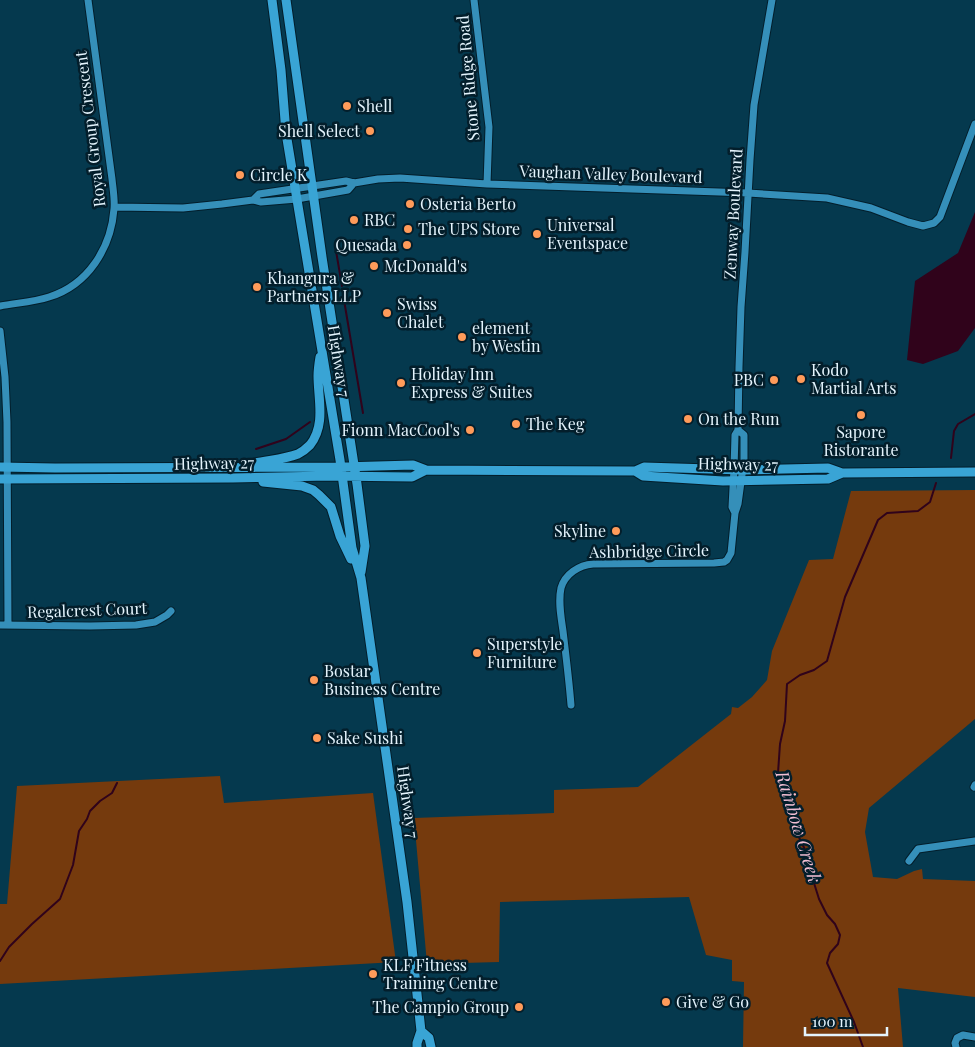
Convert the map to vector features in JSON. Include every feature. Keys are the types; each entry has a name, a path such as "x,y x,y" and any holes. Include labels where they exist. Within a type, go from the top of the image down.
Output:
{"main road":[{"name":"Highway 7","path":"272,0 281,70 286,133 342,472 352,548 361,578 407,902 422,1031 417,1047"},
{"name":"Highway 7","path":"286,0 322,257 355,472 364,546 361,578"},
{"path":"232,467 300,454 316,437 320,416 318,374 322,347"},
{"name":"Highway 27","path":"4,467 232,467 355,472 413,465 426,470 634,471 644,467 739,470 828,468 842,473 975,472"},
{"name":"Highway 27","path":"634,471 643,476 738,480 828,479 842,473"},
{"name":"Highway 27","path":"4,479 233,478 342,472"},
{"path":"233,478 302,486 313,490 331,507 340,536 361,578"},
{"name":"Highway 7","path":"422,1031 429,1038 430,1047"}],"street":[{"name":"Royal Group Crescent","path":"0,306 50,297 77,282 90,270 103,252 109,238 115,207 88,0"},
{"name":"Stone Ridge Road","path":"474,0 489,128 487,184"},
{"name":"Zenway Boulevard","path":"739,470 744,460 744,435 738,430 741,307 754,105 772,0"},
{"name":"Vaughan Valley Boulevard","path":"253,200 261,202 297,199 313,192 348,190 354,183 400,178 487,184 827,198 871,208 916,224 929,226 940,216 975,124"},
{"path":"115,207 183,208 253,200 259,194 295,189 313,192"},
{"path":"0,331 7,422 4,467 7,510 4,625"},
{"name":"Ashbridge Circle","path":"571,705 560,599 561,588 568,576 583,566 593,564 724,562 731,553 734,513 732,507 739,470"},
{"name":"Regalcrest Court","path":"4,625 136,625 155,622 171,611"},
{"path":"909,861 918,849 975,841"},
{"path":"956,1047 957,1038 963,1035 975,1037"}],"shaded area":[{"path":"975,212 975,328 958,351 923,364 907,360 915,281 958,253"},
{"path":"975,490 975,719 869,808 865,832 873,877 897,879 922,869 923,879 975,881 975,997 898,988 903,1047 743,1047 744,982 732,981 732,960 706,955 689,897 500,902 499,962 427,964 414,818 554,813 554,790 638,787 731,714 732,707 738,708 752,697 767,680 772,651 809,560 833,559 851,491"},
{"path":"220,776 224,803 373,793 396,962 0,984 0,904 7,904 17,786"}],"waterway":[{"path":"335,245 342,286"},
{"path":"344,300 363,413"},
{"name":"Rainbow Creek","path":"951,458 954,431 958,424 975,414"},
{"path":"256,449 286,439 310,422"},
{"name":"Rainbow Creek","path":"863,1047 854,1022 827,963 830,953 838,944 840,935 819,899 814,883 812,864 793,825 786,794 778,773 780,744 785,721 787,684 827,661 845,597 878,520 887,513 918,511 930,502 936,483"},
{"path":"0,961 9,947 60,899 73,865 79,831 90,811 112,793 117,783"}],"place":[{"name":"Shell","path":"347,106"},
{"name":"Shell Select","path":"370,131"},
{"name":"Circle K","path":"240,175"},
{"name":"Osteria Berto","path":"410,204"},
{"name":"RBC","path":"354,220"},
{"name":"The UPS Store","path":"408,229"},
{"name":"Universal Eventspace","path":"537,234"},
{"name":"Quesada","path":"407,245"},
{"name":"McDonald's","path":"374,266"},
{"name":"Khangura & Partners LLP","path":"257,287"},
{"name":"Swiss Chalet","path":"387,313"},
{"name":"element by Westin","path":"462,337"},
{"name":"Kodo Martial Arts","path":"801,379"},
{"name":"PBC","path":"774,380"},
{"name":"Holiday Inn Express & Suites","path":"401,383"},
{"name":"Sapore Ristorante","path":"861,415"},
{"name":"On the Run","path":"688,419"},
{"name":"The Keg","path":"516,424"},
{"name":"Fionn MacCool's","path":"470,430"},
{"name":"Skyline","path":"616,531"},
{"name":"Superstyle Furniture","path":"477,653"},
{"name":"Bostar Business Centre","path":"314,680"},
{"name":"Sake Sushi","path":"317,738"},
{"name":"KLF Fitness Training Centre","path":"373,974"},
{"name":"Give & Go","path":"666,1002"},
{"name":"The Campio Group","path":"519,1007"}]}
